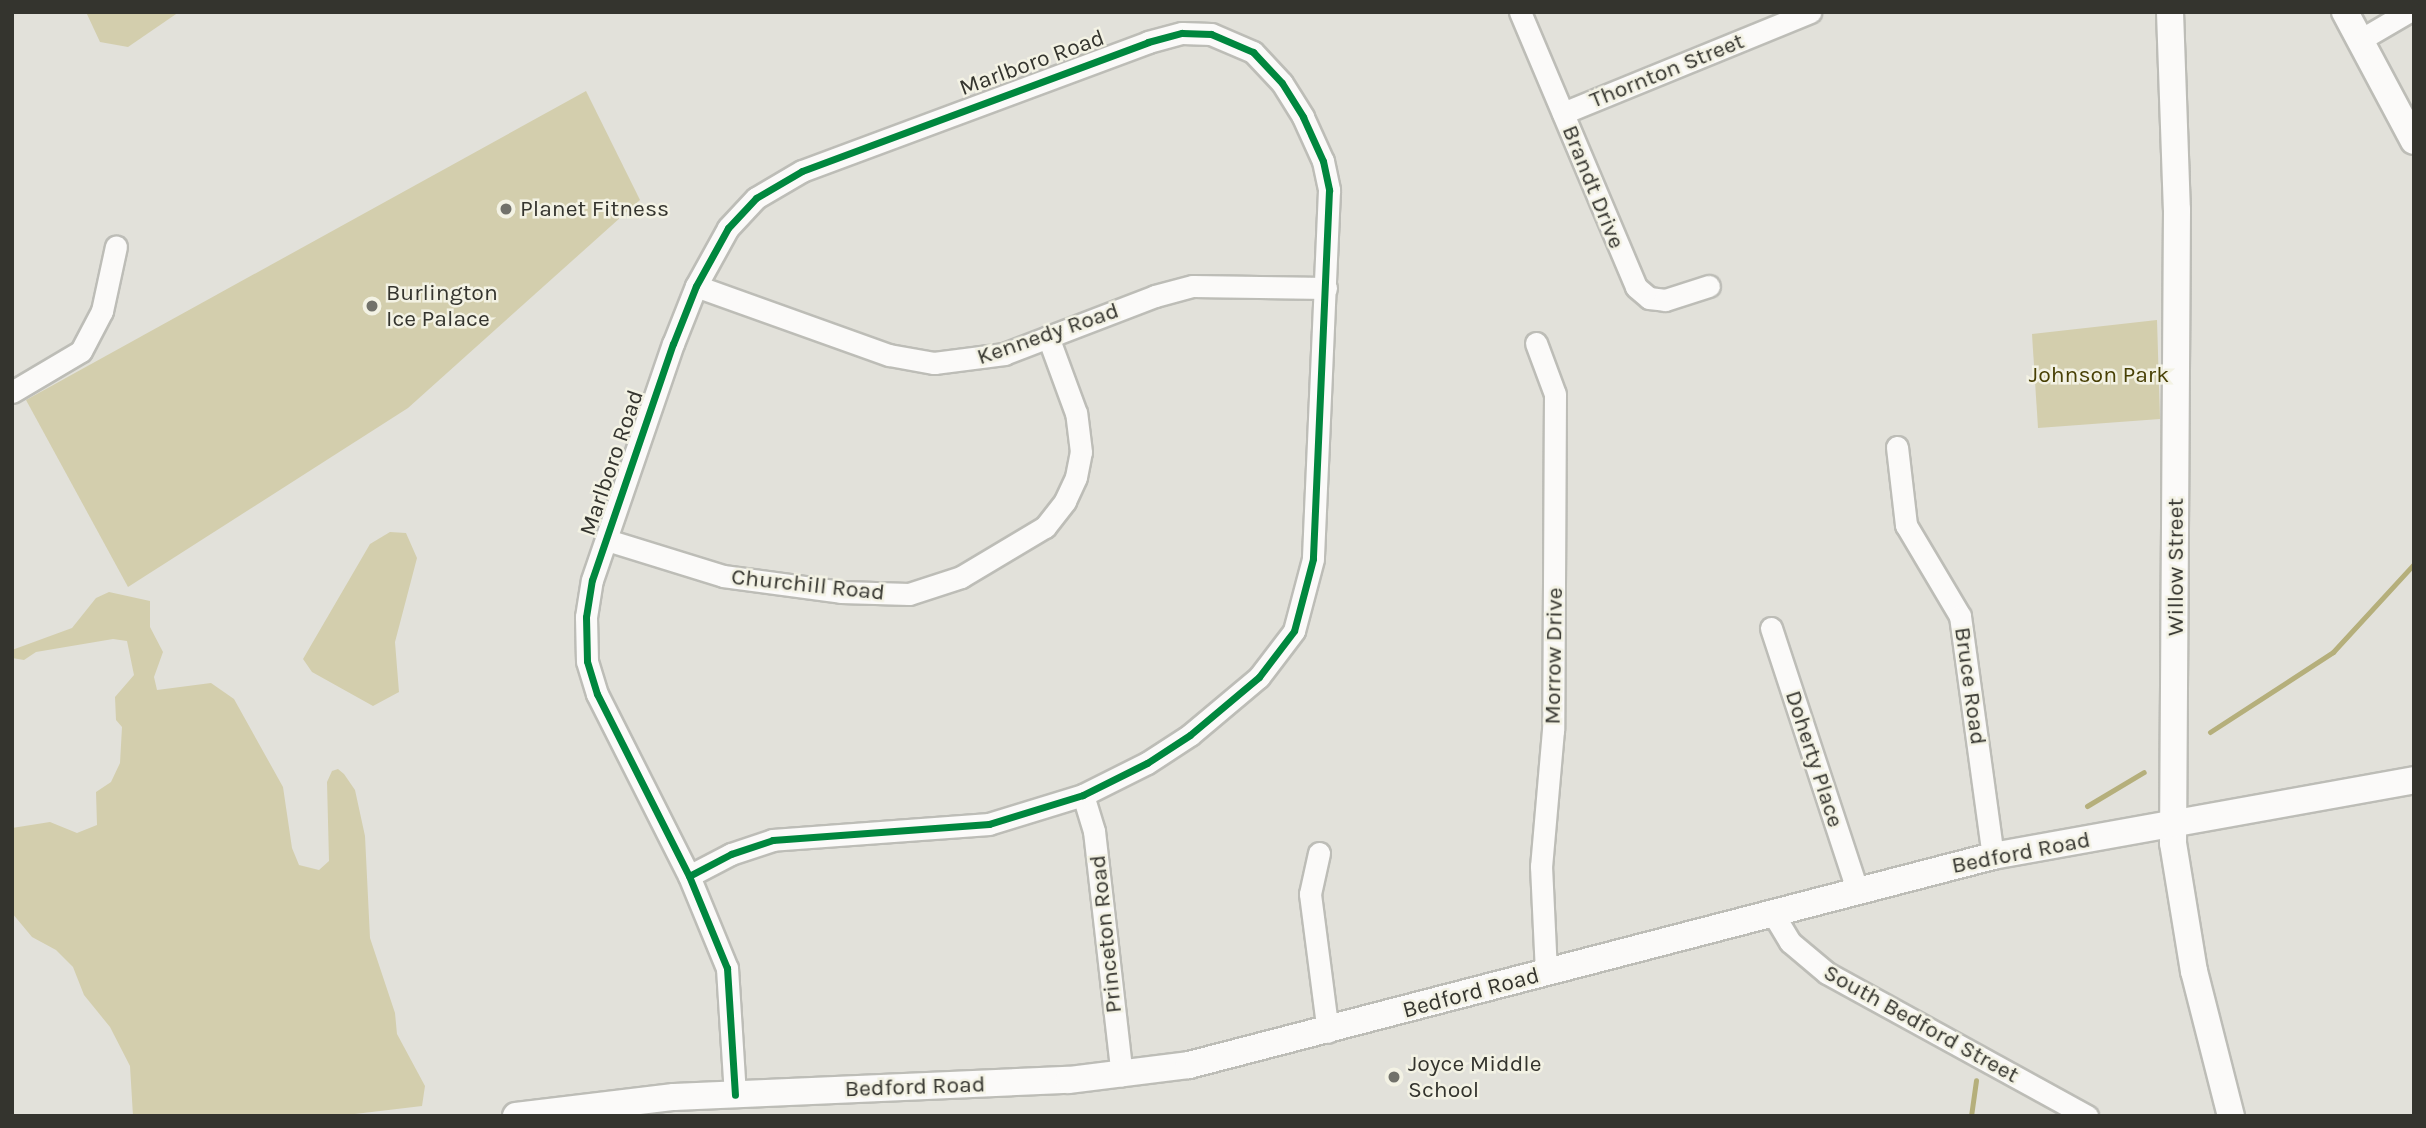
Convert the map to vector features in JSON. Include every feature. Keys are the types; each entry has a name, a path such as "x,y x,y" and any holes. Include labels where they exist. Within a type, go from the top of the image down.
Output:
{"street":[{"name":"Brandt Drive","path":"1520,12 1636,287 1649,298 1665,300 1709,286"},
{"name":"Thornton Street","path":"1563,113 1810,12"},
{"name":"Willow Street","path":"2171,12 2177,210 2173,826 2175,864 2194,971 2231,1116"},
{"path":"2345,12 2414,141"},
{"path":"2360,40 2408,12"},
{"name":"Marlboro Road","path":"689,876 731,854 773,840 851,831 976,826 1083,795 1147,763 1190,735 1259,677 1294,631 1313,559 1326,288 1328,180 1307,125 1282,83 1253,52 1224,38 1195,33 1148,41 793,175 756,198 734,219 696,286 607,540 586,617 590,674 622,751 689,876 727,968 734,1095"},
{"path":"12,392 81,351 102,311 116,246"},
{"name":"Kennedy Road","path":"696,286 916,361 985,359 1193,286 1326,288"},
{"name":"Churchill Road","path":"607,540 723,576 841,592 909,594 961,577 1045,527 1065,501 1076,477 1081,452 1076,413 1048,337"},
{"name":"Morrow Drive","path":"1536,342 1555,394 1553,730 1541,866 1546,972"},
{"name":"Bruce Road","path":"1897,447 1906,525 1960,616 1993,856"},
{"name":"Doherty Place","path":"1771,628 1857,889"},
{"name":"Bedford Road","path":"516,1116 637,1100 1122,1075 1328,1032 1857,889 1993,856 2173,826 2414,780"},
{"name":"Princeton Road","path":"1083,795 1094,831 1122,1075"},
{"path":"1320,853 1310,894 1328,1032"},
{"name":"South Bedford Street","path":"1772,912 1790,942 1827,973 2087,1116"}],"green space":[{"path":"86,12 179,12 128,47 100,42"},
{"path":"586,91 640,200 408,408 128,587 26,400"},
{"name":"Johnson Park","path":"2157,320 2160,419 2038,428 2032,334"},
{"path":"390,532 406,533 417,558 395,642 399,692 373,706 312,672 303,659 370,544"},
{"path":"109,592 150,601 150,627 163,652 154,677 157,690 211,683 234,699 283,787 292,848 299,865 319,870 329,861 327,782 332,771 338,769 355,790 365,836 370,938 395,1013 397,1034 425,1086 422,1106 338,1116 133,1116 130,1066 110,1027 84,995 73,967 56,950 32,937 12,913 12,828 50,822 77,833 97,825 96,792 111,782 120,763 122,727 116,720 115,697 134,675 127,641 113,639 36,652 24,660 12,658 12,650 72,628 96,598"}],"waterway":[{"path":"2210,732 2333,652 2414,564"},
{"path":"2087,806 2144,772"},
{"path":"1971,1116 1976,1080"}],"cycle path":[{"path":"689,876 597,694 587,661 586,617 592,580 673,344 696,286 728,228 756,198 802,171 1148,42 1182,33 1211,34 1253,52 1282,83 1303,117 1323,161 1329,190 1313,559 1294,631 1259,677 1190,735 1147,763 1083,795 989,824 773,840 731,854 689,876 727,968 735,1095"}],"place":[{"name":"Planet Fitness","path":"506,209"},
{"name":"Burlington Ice Palace","path":"372,306"},
{"name":"Joyce Middle School","path":"1394,1077"}]}
